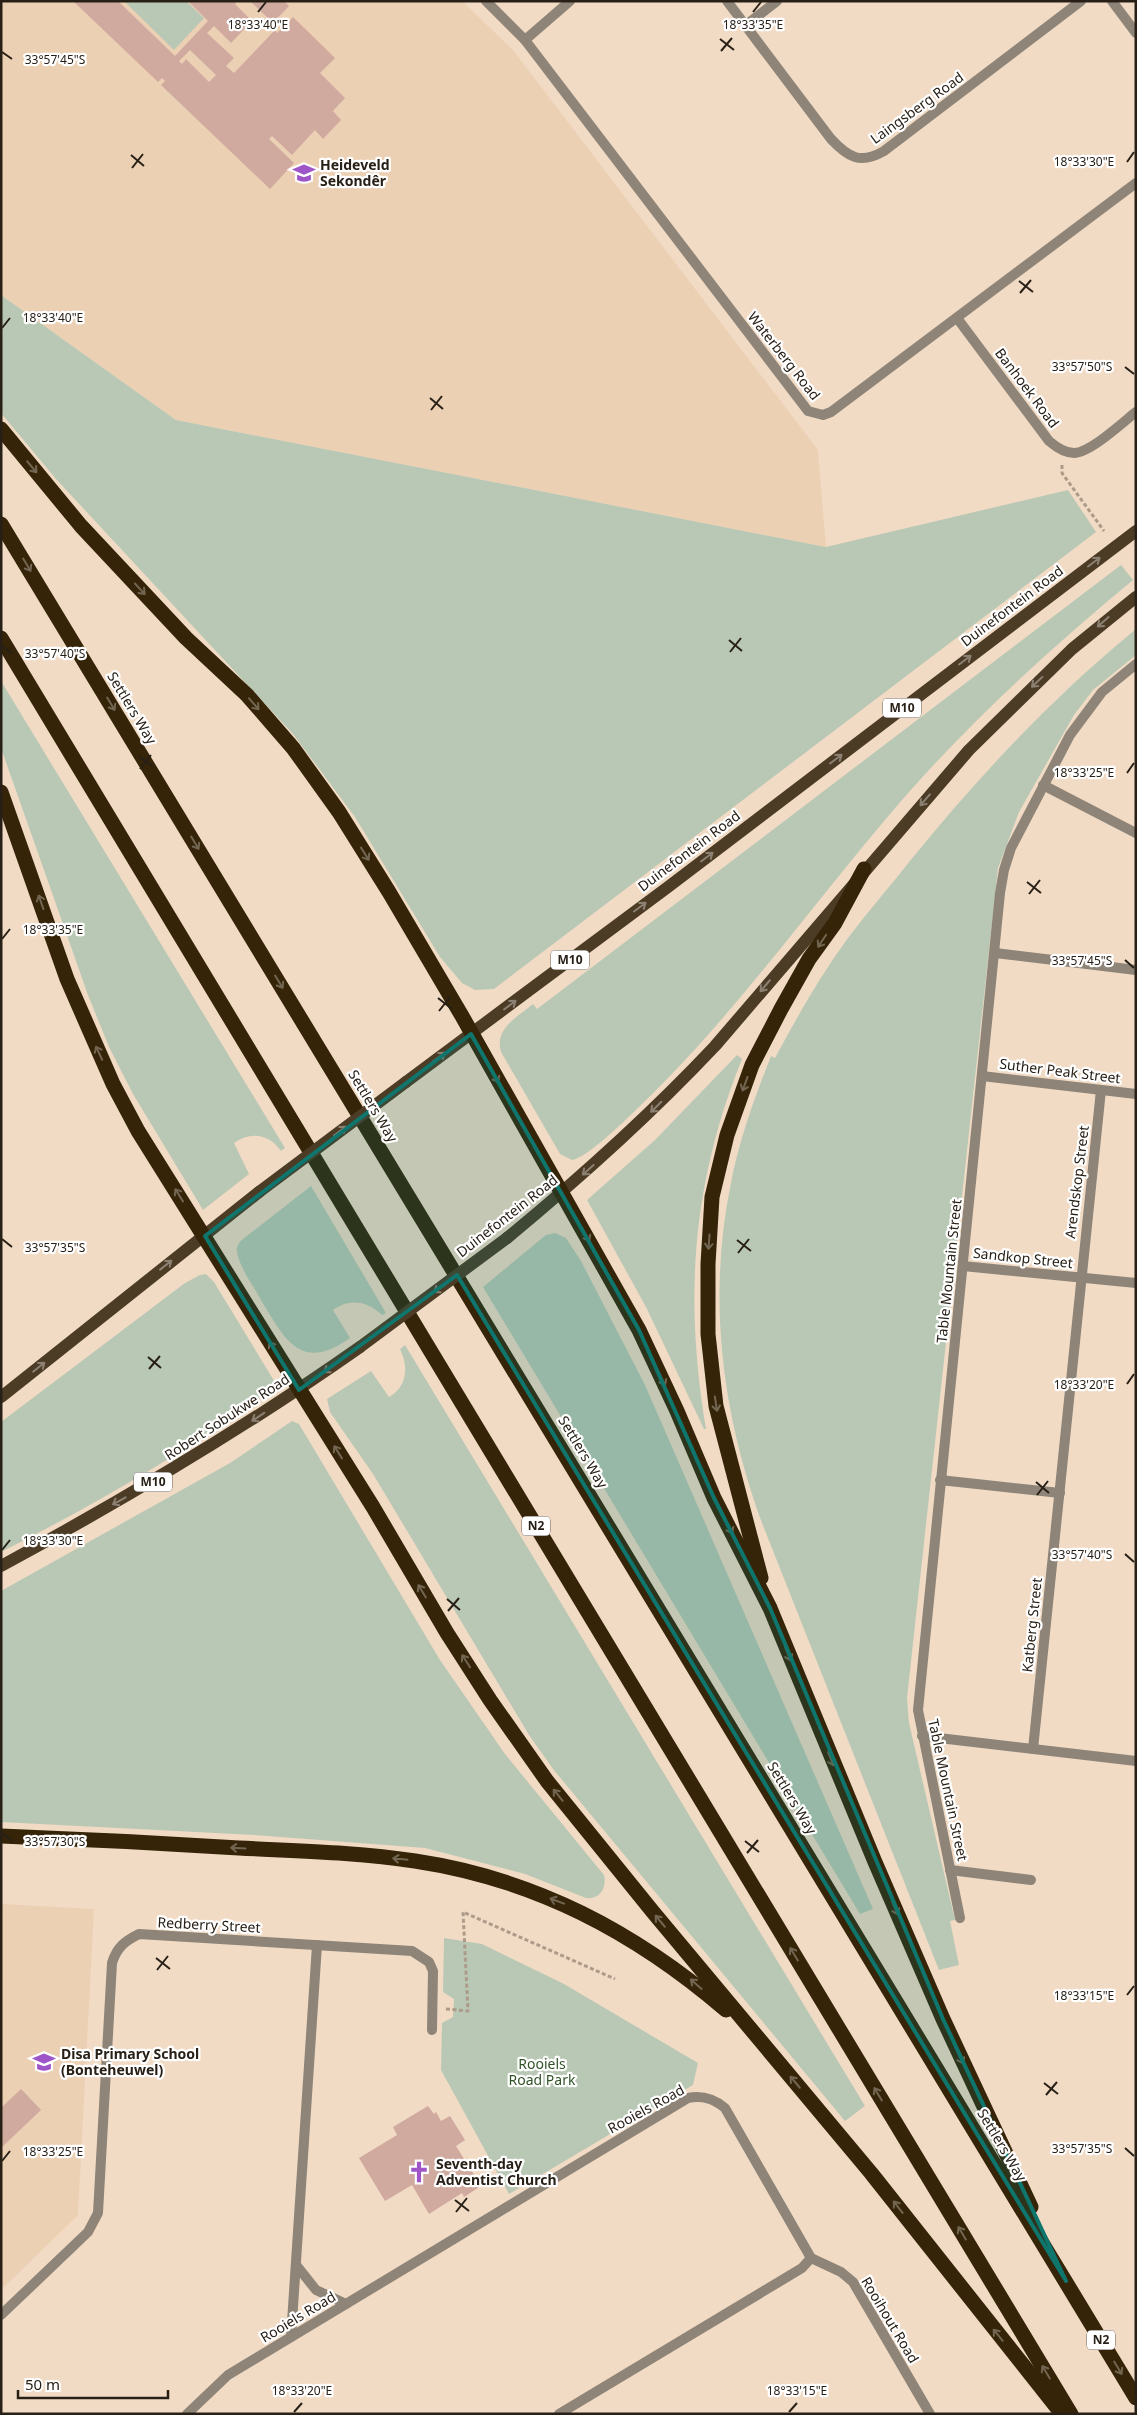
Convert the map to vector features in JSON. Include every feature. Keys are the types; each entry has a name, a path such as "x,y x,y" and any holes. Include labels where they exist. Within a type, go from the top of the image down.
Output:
{"highway":[{"path":"1,429 81,526 186,638 247,696 293,748 340,812 389,892 471,1034 640,1330 678,1411 714,1498 770,1608 867,1845 942,2019 1066,2281"},
{"name":"Settlers Way","path":"1,524 1136,2398"},
{"name":"N2","path":"1,638 1071,2414"},
{"path":"1,792 67,979 113,1084 138,1131 373,1507 452,1641 547,1782 871,2173 1062,2414"},
{"path":"770,1608 716,1406 708,1334 708,1264 712,1197 726,1135 756,1057 805,968 835,923 864,869"},
{"path":"1,1836 354,1854 415,1861 486,1876 568,1906 606,1924 686,1976 759,2039"}],"main road":[{"name":"Duinefontein Road","path":"205,1236 259,1192 1136,531"},
{"name":"Duinefontein Road","path":"360,1347 507,1238 562,1193 649,1113 715,1046 864,869 969,750 1010,707 1072,649 1136,597"},
{"name":"M10","path":"1,1398 205,1236"},
{"name":"Robert Sobukwe Road","path":"1,1566 160,1478 299,1390 360,1347"}],"street":[{"name":"Waterberg Road","path":"486,1 526,40 808,411 823,415 831,412 1136,183"},
{"path":"526,40 570,1"},
{"name":"Laingsberg Road","path":"728,1 831,139 845,154 865,158 884,151 1081,1"},
{"path":"746,25 777,1"},
{"path":"1112,1 1136,33"},
{"name":"Banhoek Road","path":"957,318 1049,441 1064,451 1076,453 1086,449 1136,412"},
{"name":"Table Mountain Street","path":"960,1918 922,1736 918,1710 918,1694 1004,870 1016,839 1070,735 1102,692 1136,664"},
{"path":"1043,785 1136,833"},
{"path":"995,953 1136,970"},
{"name":"Suther Peak Street","path":"982,1076 1136,1094"},
{"name":"Arendskop Street","path":"1080,1278 1102,1090"},
{"name":"Sandkop Street","path":"964,1266 1080,1278"},
{"path":"1080,1278 1136,1284"},
{"name":"Katberg Street","path":"1033,1749 1080,1278"},
{"path":"940,1480 1060,1493"},
{"path":"922,1736 1136,1760"},
{"path":"950,1870 1031,1880"},
{"name":"Redberry Street","path":"1,2315 88,2232 98,2212 112,1962 119,1948 139,1934 412,1951 420,1954 429,1962 433,1971 432,2030"},
{"path":"291,2337 317,1945"},
{"name":"Rooiels Road","path":"187,2414 228,2374 688,2098 695,2096 711,2099 725,2108 811,2258"},
{"path":"559,2414 802,2268 811,2258"},
{"name":"Rooihout Road","path":"811,2258 841,2272 853,2282 930,2414"},
{"path":"297,2266 316,2290 346,2304"}],"path":[{"path":"1062,464 1062,473 1104,531"},
{"path":"433,2007 468,2011 462,1912 615,1979"}],"highlighted area":[{"path":"471,1034 639,1330 714,1498 770,1608 943,2019 1066,2281 457,1275 299,1390 205,1236"}],"shaded area":[{"name":"Heideveld Sekondêr","path":"1,1 462,1 513,50 818,450 826,547 176,420 1,295"},
{"name":"Disa Primary School (Bonteheuwel)","path":"1,1904 94,1909 78,2215 1,2290"}],"green space":[{"path":"124,1 186,1 204,18 174,50"},
{"path":"1,295 176,420 826,547 1068,490 1096,532 494,989 475,990 462,983 440,957 355,817 293,734 56,479 1,413"},
{"path":"1121,565 1133,580 1006,692 918,782 755,980 670,1076 622,1124 581,1157 572,1160 560,1154 501,1052 501,1037 508,1024 533,1004 537,1009"},
{"path":"1136,629 1136,655 1093,690 1074,715 1019,812 998,868 907,1698 909,1723 955,1920 950,1921 959,1965 939,1970 762,1523 748,1482 728,1398 722,1355 720,1269 724,1226 738,1151 753,1103 771,1056 775,1058 809,997 838,952 914,856 992,766 1047,709"},
{"path":"1,681 285,1148 281,1151 271,1141 259,1136 247,1137 234,1143 249,1174 203,1210 133,1094 109,1047 88,995 1,748"},
{"path":"737,1055 742,1059 725,1105 712,1151 697,1241 695,1333 706,1429 704,1429 646,1307 587,1200 655,1140"},
{"path":"311,1186 386,1313 382,1315 365,1304 352,1303 339,1306 333,1310 350,1338 333,1348 319,1352 307,1352 296,1347 278,1328 247,1277 237,1250 242,1240"},
{"path":"555,1233 566,1238 581,1261 645,1385 873,1909 860,1914 483,1287 546,1235"},
{"path":"206,1274 214,1282 276,1384 275,1387 210,1433 142,1475 72,1515 1,1552 1,1422 185,1283"},
{"path":"405,1345 865,2106 845,2121 553,1769 529,1735 373,1474 330,1412 327,1399 371,1371 389,1397 395,1393 400,1388 405,1376 405,1363 400,1349"},
{"path":"292,1421 299,1424 440,1660 505,1754 604,1875 603,1889 599,1895 586,1898 525,1874 425,1848 254,1835 1,1822 1,1591 230,1463"},
{"name":"Rooiels Road Park","path":"444,1938 482,1944 564,1984 698,2063 693,2085 509,2194 441,2070 442,2023 453,2017 454,1999 443,1992"}],"building":[{"path":"73,1 118,1 175,56 208,21 188,1 237,1 235,4 252,21 231,43 214,26 207,33 234,58 226,66 234,73 275,30 277,33 293,17 335,58 320,73 345,98 333,111 341,120 323,139 315,130 292,155 272,136 269,139 294,163 270,189 161,85 165,81 162,78 158,82","holes":["190,50 216,75 209,82 186,59 182,64 179,61"]},
{"path":"250,1 284,1 289,6 273,23"},
{"path":"21,2089 41,2110 1,2148 1,2108"},
{"name":"Seventh-day Adventist Church","path":"428,2106 434,2114 436,2112 441,2121 450,2116 465,2140 456,2146 481,2186 464,2197 462,2193 429,2214 412,2185 385,2201 359,2158 397,2135 393,2127"}],"place":[{"name":"Heideveld Sekondêr","path":"304,173"},
{"name":"Disa Primary School (Bonteheuwel)","path":"44,2062"},
{"name":"Seventh-day Adventist Church","path":"419,2172"}]}
